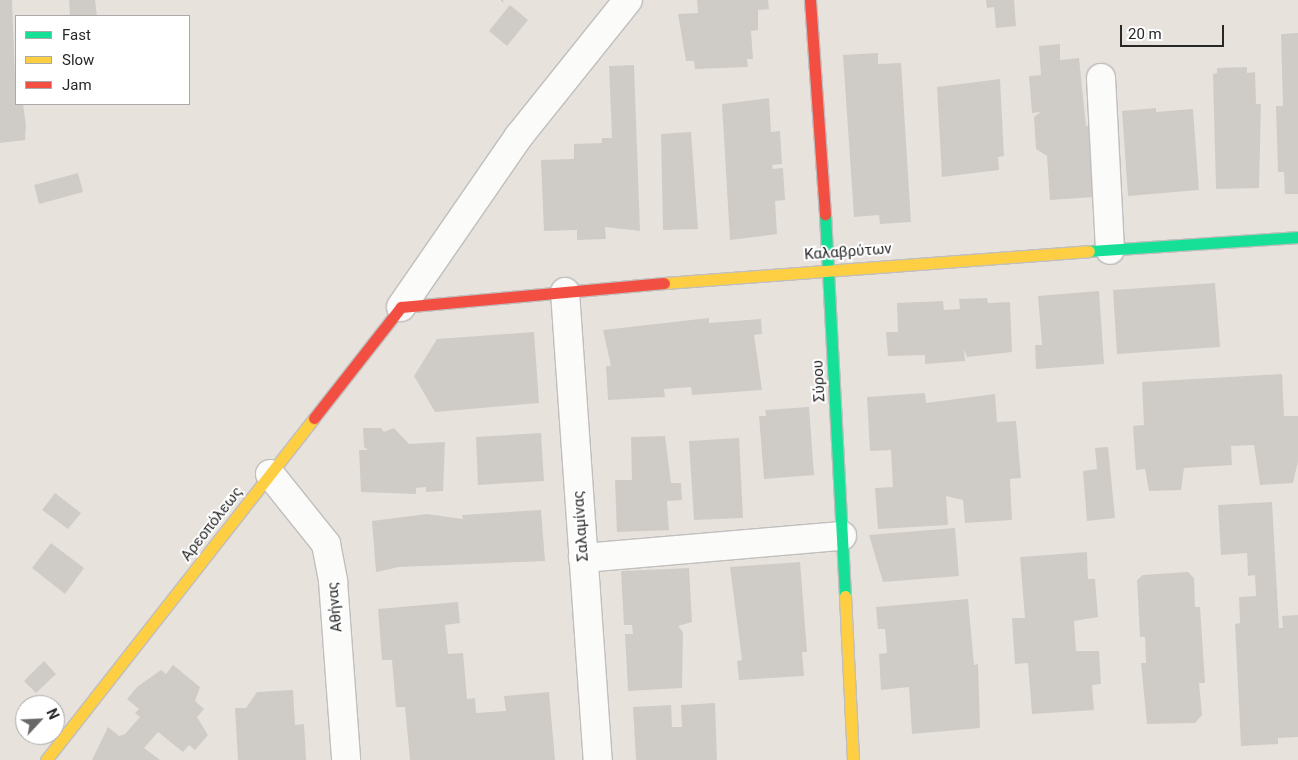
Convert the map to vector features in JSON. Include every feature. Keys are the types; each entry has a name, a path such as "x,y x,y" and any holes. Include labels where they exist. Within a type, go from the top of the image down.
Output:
{"street":[{"path":"400,307 519,136 628,0"},
{"name":"Σύρου","path":"810,0 829,268 853,760"},
{"path":"1101,78 1110,250"},
{"name":"Καλαβρύτων","path":"400,307 829,268 1298,237"},
{"name":"Σαλαμίνας","path":"565,292 598,760"},
{"name":"Αρεοπόλεως","path":"46,760 400,307"},
{"name":"Αθήνας","path":"270,474 326,544 333,581 346,760"},
{"path":"583,558 842,536"}],"building":[{"path":"0,0 12,0 15,105 23,105 26,125 25,140 0,143"},
{"path":"69,0 95,0 97,15 70,15"},
{"path":"697,0 768,0 769,9 758,10 758,30 751,31 753,59 747,59 748,67 695,69 694,61 686,61 678,14 698,13"},
{"path":"986,0 1014,0 1016,26 996,28 994,7 987,8"},
{"path":"510,5 528,20 507,46 489,31"},
{"path":"1298,33 1298,194 1285,194 1284,172 1278,172 1276,106 1283,106 1281,34"},
{"path":"1060,44 1060,60 1079,58 1086,126 1099,125 1095,145 1089,146 1095,197 1050,200 1047,156 1036,149 1034,117 1041,112 1032,113 1029,76 1041,75 1039,46"},
{"path":"878,53 878,64 901,63 911,222 880,224 879,215 854,217 843,55"},
{"path":"634,65 640,231 605,227 606,239 577,240 577,230 544,231 541,160 574,159 574,144 602,143 602,138 612,138 609,66"},
{"path":"1247,67 1247,73 1255,72 1256,104 1261,104 1259,188 1216,189 1213,74 1217,73 1217,68"},
{"path":"1000,79 1004,156 998,157 999,170 942,177 937,87"},
{"path":"769,98 771,132 780,131 782,164 772,165 773,169 783,168 785,200 775,201 777,234 730,240 722,104"},
{"path":"1156,108 1156,112 1193,109 1199,190 1128,196 1122,111"},
{"path":"691,132 698,229 663,230 661,134"},
{"path":"78,173 83,192 39,204 34,185"},
{"path":"1215,283 1220,347 1117,354 1113,290"},
{"path":"1099,291 1104,364 1036,369 1035,345 1042,345 1038,296"},
{"path":"987,298 988,303 1010,302 1012,352 967,357 964,349 965,361 925,364 925,355 888,356 886,332 898,332 897,303 943,301 944,310 960,309 959,299"},
{"path":"709,318 709,323 761,319 762,334 754,335 762,390 692,395 691,387 664,389 665,397 608,400 606,366 611,366 603,330"},
{"path":"534,332 539,403 435,412 414,376 437,339"},
{"path":"1282,374 1284,416 1298,416 1298,461 1293,483 1260,485 1254,445 1231,446 1232,465 1184,468 1181,490 1149,491 1145,469 1136,470 1133,426 1144,425 1142,382"},
{"path":"925,393 926,403 995,394 997,422 1016,421 1021,478 1010,479 1012,520 965,523 963,500 946,496 948,525 878,529 875,488 893,487 891,450 870,451 867,397"},
{"path":"809,407 814,475 764,479 759,416 766,416 765,410"},
{"path":"363,428 381,428 384,432 394,428 409,444 445,442 443,491 426,492 426,487 416,488 416,494 361,492 359,450 368,450 364,447"},
{"path":"541,433 544,481 478,485 476,437"},
{"path":"665,436 671,483 681,483 682,500 667,501 669,530 617,532 615,480 632,480 631,437"},
{"path":"739,438 743,518 694,520 689,441"},
{"path":"1108,447 1115,518 1087,521 1083,471 1097,469 1095,448"},
{"path":"55,493 81,513 68,529 42,510"},
{"path":"1272,502 1279,628 1283,628 1282,616 1298,615 1298,737 1278,738 1278,744 1241,746 1235,624 1240,623 1239,597 1256,596 1255,575 1248,576 1247,553 1221,555 1218,505"},
{"path":"541,510 545,561 399,567 376,572 372,521 427,514 463,519 462,515"},
{"path":"955,528 959,576 883,582 869,535"},
{"path":"51,543 84,568 65,594 32,568"},
{"path":"1087,552 1088,579 1095,579 1098,617 1074,621 1076,651 1099,651 1101,684 1092,685 1094,710 1032,714 1028,663 1015,664 1012,618 1025,618 1020,557"},
{"path":"800,562 807,652 802,652 804,676 739,680 737,661 742,660 730,567"},
{"path":"689,568 692,622 678,626 683,632 682,688 628,691 625,634 633,634 632,625 624,625 621,571"},
{"path":"1188,572 1194,578 1195,607 1200,607 1205,683 1199,683 1202,715 1195,723 1147,724 1141,663 1146,663 1145,637 1140,637 1137,580 1143,575"},
{"path":"968,599 974,665 978,664 980,728 912,734 909,687 881,690 879,654 887,653 885,629 878,629 876,607"},
{"path":"458,602 460,623 445,625 448,654 463,653 467,699 475,698 476,713 506,711 504,696 549,692 555,760 410,760 405,707 396,707 392,660 382,660 378,609"},
{"path":"44,661 56,674 36,693 24,681"},
{"path":"173,665 200,687 195,701 204,709 197,717 208,735 195,750 189,745 183,752 158,732 144,748 160,760 92,760 108,727 119,736 125,734 140,717 135,713 139,709 127,699 137,687 161,670 166,674"},
{"path":"293,690 295,725 304,724 306,760 238,760 235,708 246,708 257,692"},
{"path":"715,703 717,760 636,760 633,707 671,705 672,727 682,727 681,705"}],"traffic: fast":[{"path":"825,214 845,596"},
{"path":"1089,251 1298,237"}],"traffic: slow":[{"path":"664,283 1089,251"},
{"path":"46,760 314,418"},
{"path":"845,596 853,760"}],"traffic: jam":[{"path":"810,0 825,214"},
{"path":"314,418 401,307 664,283"}]}
